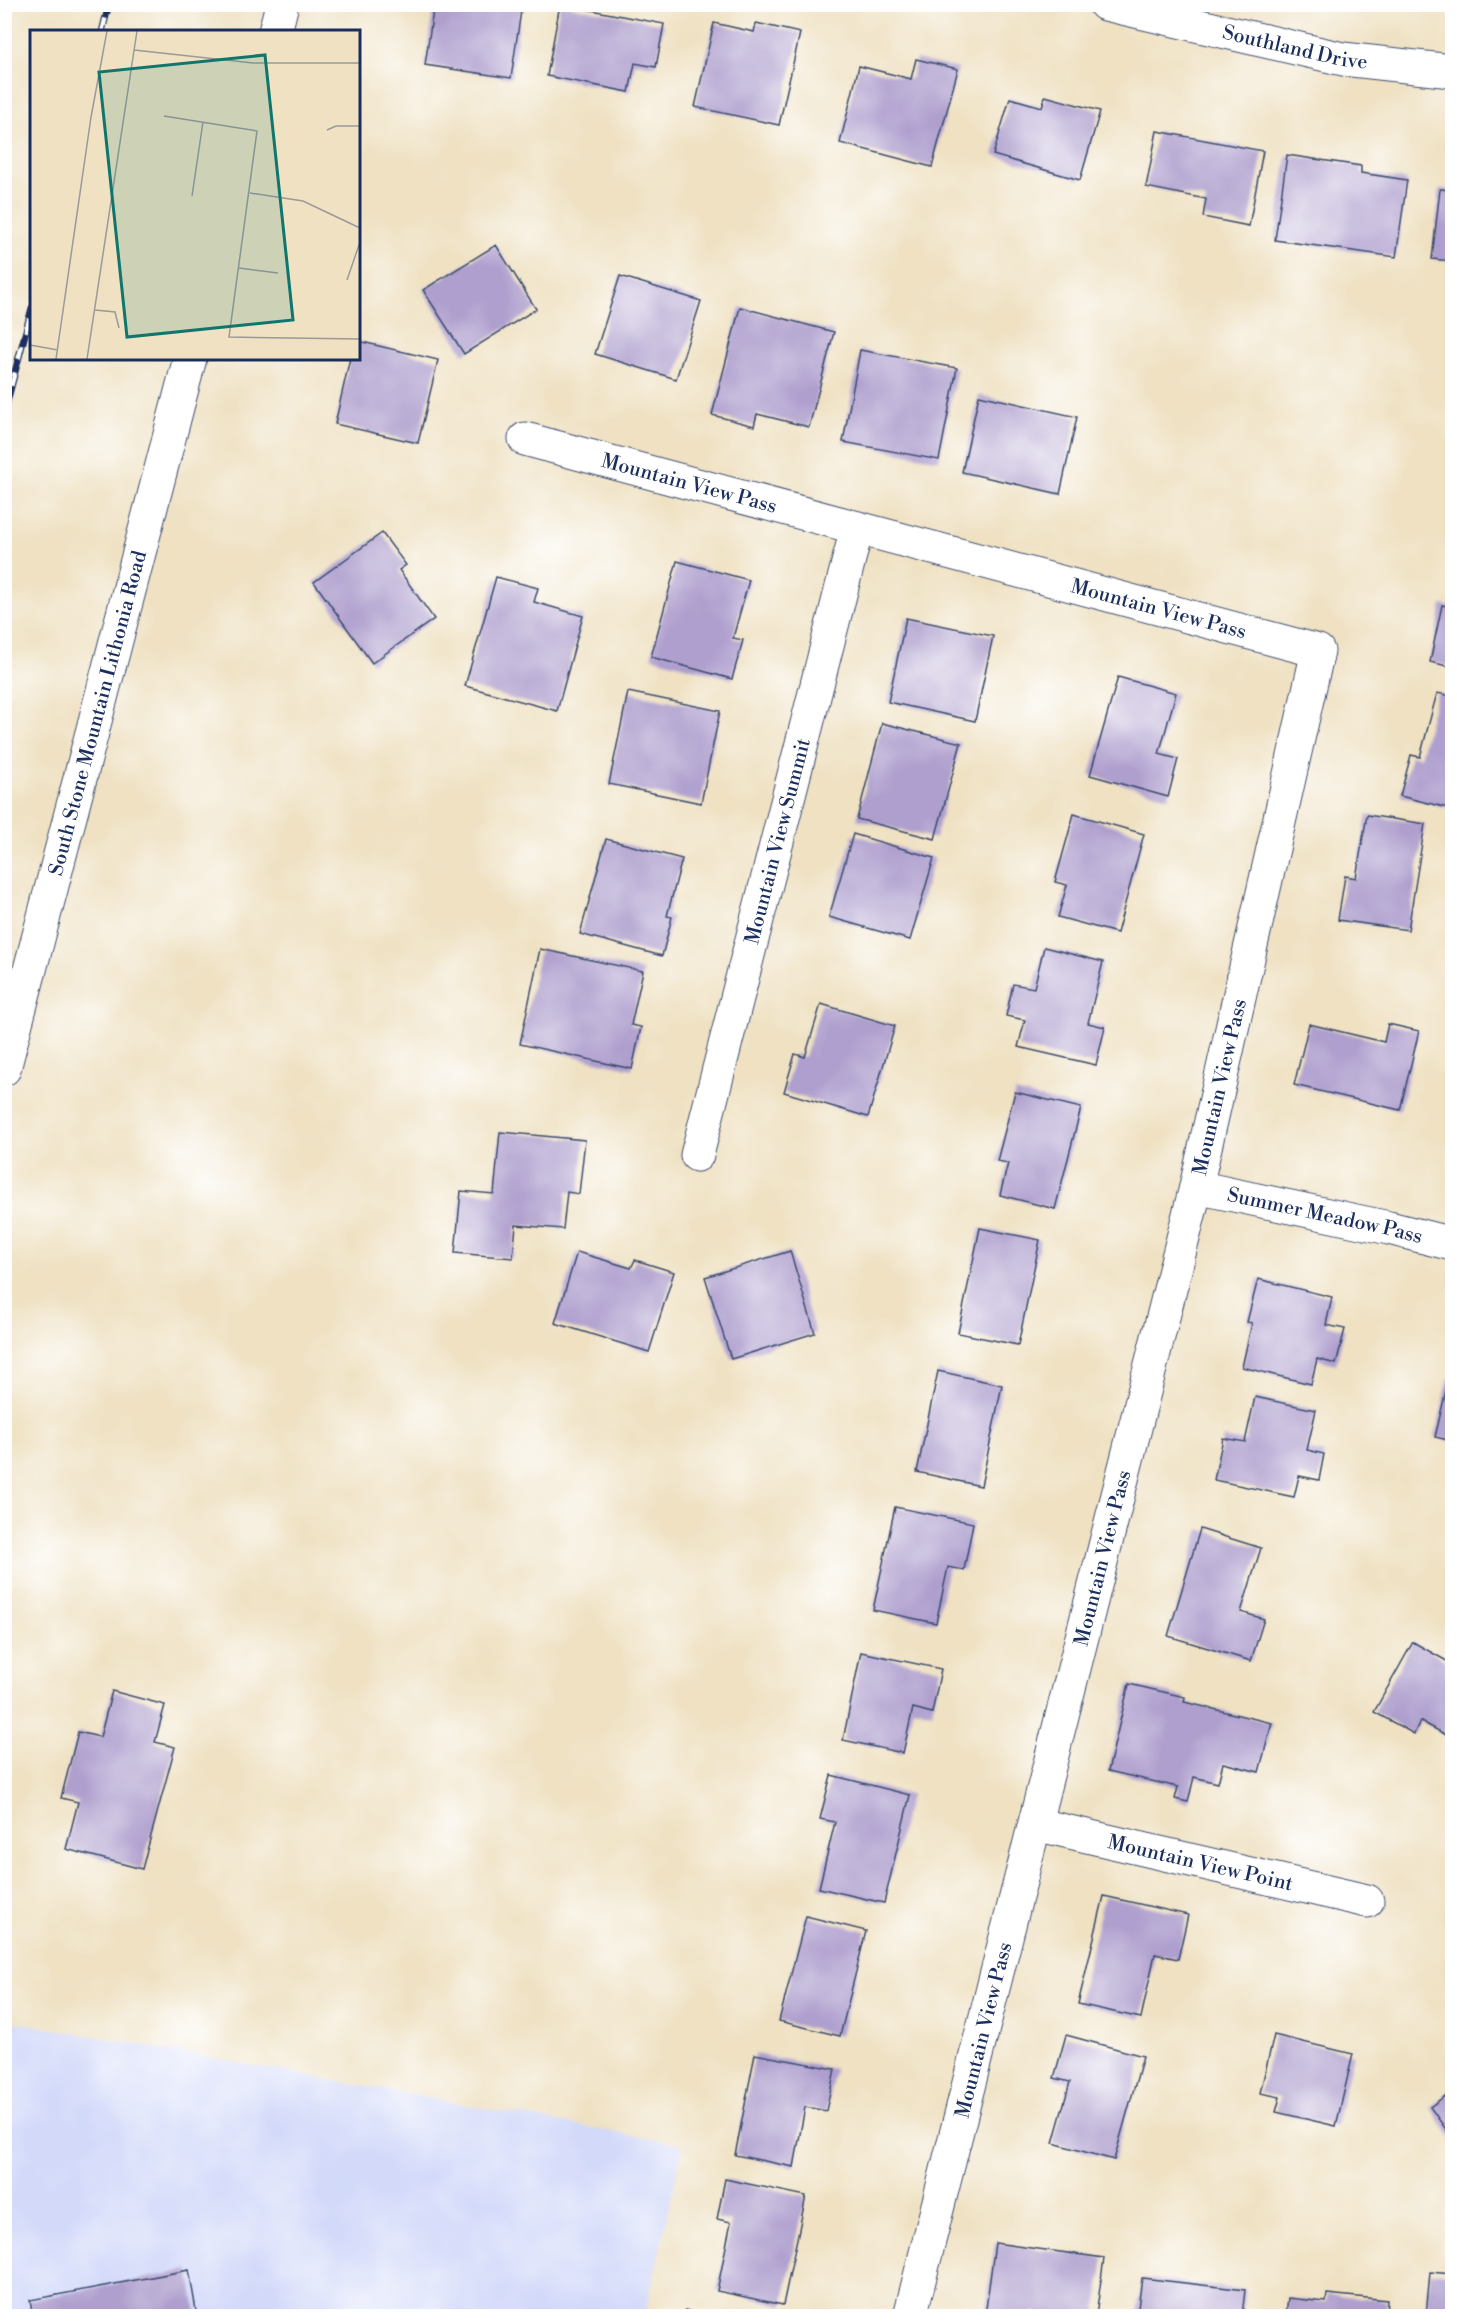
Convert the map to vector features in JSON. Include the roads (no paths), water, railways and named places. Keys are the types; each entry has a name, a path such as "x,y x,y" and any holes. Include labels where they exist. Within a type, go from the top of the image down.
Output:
{"street":[{"path":"276,30 282,4"},
{"name":"Southland Drive","path":"1106,4 1343,59 1452,71"},
{"name":"South Stone Mountain Lithonia Road","path":"4,1069 189,360"},
{"name":"Mountain View Pass","path":"525,439 1318,651 1196,1187 910,2316"},
{"name":"Mountain View Summit","path":"697,1155 857,528"},
{"name":"Summer Meadow Pass","path":"1196,1187 1389,1228 1452,1244"},
{"name":"Mountain View Point","path":"1035,1824 1367,1901"}],"railway":[{"path":"102,30 109,4"},
{"path":"4,413 30,316"}]}
